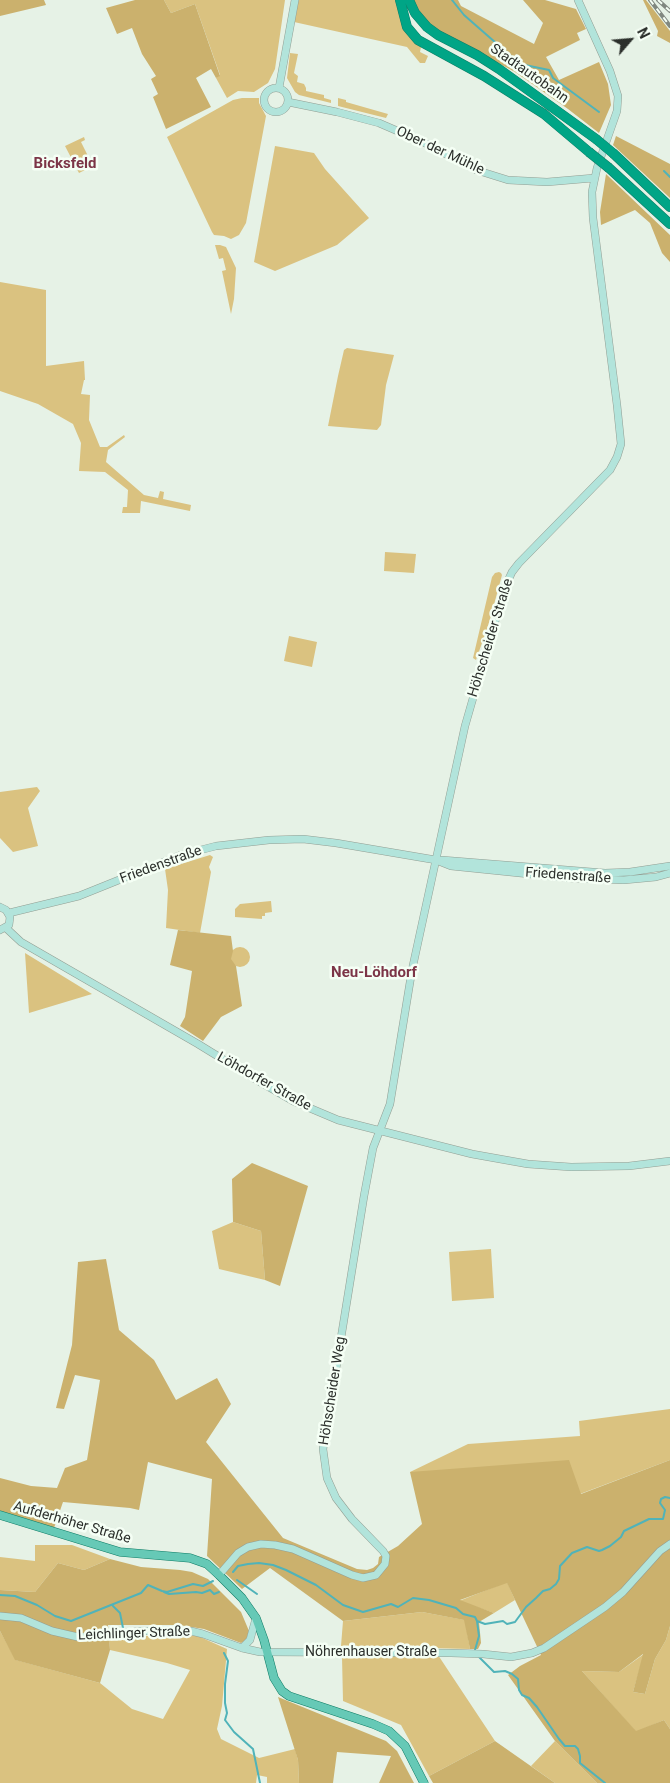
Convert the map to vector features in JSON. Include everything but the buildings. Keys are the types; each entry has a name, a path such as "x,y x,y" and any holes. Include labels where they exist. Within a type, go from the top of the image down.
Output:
{"highway":[{"name":"Stadtautobahn","path":"400,0 404,18 410,32 418,40 484,76 544,114 670,224"},
{"name":"Stadtautobahn","path":"409,0 418,19 440,37 477,54 596,138 670,207"}],"main road":[{"path":"279,88 295,0"},
{"name":"Höhscheider Straße","path":"380,1132 392,1095 411,977 472,702 509,577 524,558 605,476 614,465 619,453 621,438 593,218 592,192 594,178 607,135 617,112 618,96 610,71 578,0"},
{"path":"279,88 286,93 288,102 281,110 274,112 267,108 264,101 265,94 270,89 279,88"},
{"name":"Ober der Mühle","path":"288,102 379,123 416,139 476,170 508,180 547,182 594,178"},
{"name":"Friedenstraße","path":"9,913 79,896 181,855 216,846 253,841 285,839 320,841 436,860 605,873 630,872 670,866"},
{"name":"Friedenstraße","path":"436,860 451,866 588,879 631,879 670,873"},
{"path":"0,907 9,913"},
{"name":"Löhdorfer Straße","path":"9,913 10,921 3,929 21,942 281,1095 338,1120 472,1154 537,1165 571,1168 629,1166 670,1162"},
{"name":"Höhscheider Weg","path":"219,1574 238,1553 248,1547 261,1544 275,1545 294,1550 363,1578 376,1575 386,1564 383,1551 352,1519 336,1498 327,1478 324,1450 364,1196 373,1148 380,1132"},
{"name":"Aufderhöher Straße","path":"0,1515 120,1552 195,1559 207,1564 245,1602 256,1618 274,1678 282,1691 289,1696 366,1721 389,1732 405,1746 424,1783"},
{"name":"Nöhrenhauser Straße","path":"267,1652 474,1653 511,1657 532,1653 544,1648 612,1602 660,1551 670,1544"},
{"name":"Leichlinger Straße","path":"0,1616 22,1618 52,1631 78,1637 141,1631 191,1631 256,1652 267,1652"},
{"path":"242,1648 250,1640 256,1618"}],"shaded area":[{"path":"0,0 44,0 46,5 0,16"},
{"path":"135,0 164,0 171,13 195,4 220,76 216,78 211,69 196,78 211,107 166,129 153,97 158,94 151,79 156,76 142,54 132,28 117,34 106,8"},
{"path":"164,0 285,0 275,69 268,83 254,92 238,91 227,98 216,78 220,75 195,4 171,13"},
{"path":"298,0 397,0 421,47 420,52 428,56 425,63 420,63 407,47 294,22"},
{"path":"412,0 458,0 461,6 534,44 543,23 523,0 545,0 576,9 586,29 577,33 580,40 546,57 559,80 599,62 608,84 611,105 599,133 515,72 440,32 426,22"},
{"path":"643,0 646,0 670,31 670,43 657,36 658,31"},
{"path":"290,53 298,54 294,73 298,76 297,82 304,84 306,91 324,95 324,98 331,100 331,103 299,95 295,92 287,78"},
{"path":"259,98 259,103 266,116 246,223 239,235 231,239 214,235 212,232 167,137 233,100"},
{"path":"338,98 388,114 386,118 338,106"},
{"path":"616,136 670,164 670,198 613,145"},
{"path":"84,137 85,140 81,142 93,166 79,173 65,146"},
{"path":"275,146 314,153 325,169 369,218 337,245 275,271 254,262"},
{"path":"606,174 670,235 670,262 662,253 650,223 635,210 601,225 600,212"},
{"path":"215,245 226,247 236,268 231,314 222,271 226,270 223,258 219,259"},
{"path":"0,282 46,290 46,366 84,361 85,380 81,394 90,395 89,420 100,447 107,447 124,435 125,437 108,450 106,462 144,495 158,498 160,491 164,492 163,499 191,505 190,511 141,501 140,513 122,513 123,507 127,507 128,490 105,472 79,471 81,443 73,424 38,404 0,391"},
{"path":"347,348 394,355 386,385 381,425 377,430 328,426 344,350"},
{"path":"385,552 416,554 414,573 384,571"},
{"path":"499,572 502,575 489,623 476,660 473,658 492,577 495,573"},
{"path":"289,636 317,642 312,667 284,661"},
{"path":"37,787 40,791 28,808 38,846 13,852 0,838 0,792"},
{"path":"210,855 213,857 209,867 211,872 200,933 166,928 168,890 165,869"},
{"path":"271,901 272,912 265,913 262,919 235,917 235,909 240,904"},
{"path":"178,930 231,936 233,951 231,959 236,966 242,1006 221,1017 203,1041 180,1026 185,1017 192,971 170,965"},
{"path":"240,947 247,950 250,957 247,964 240,967 233,964 230,957 233,950"},
{"path":"25,953 92,994 29,1013"},
{"path":"252,1163 308,1186 280,1286 265,1280 261,1231 233,1222 232,1179"},
{"path":"233,1222 261,1231 265,1280 219,1269 212,1231"},
{"path":"491,1249 494,1298 452,1301 449,1252"},
{"path":"106,1259 119,1330 154,1360 176,1400 217,1378 231,1404 206,1442 283,1538 357,1569 367,1570 373,1568 378,1564 379,1557 398,1546 422,1524 410,1472 569,1460 581,1494 670,1460 670,1626 666,1640 655,1659 645,1694 633,1692 643,1654 619,1672 582,1671 636,1731 664,1720 670,1729 670,1783 597,1783 555,1741 508,1675 541,1655 507,1583 460,1600 494,1613 479,1622 481,1643 478,1649 470,1649 464,1620 422,1612 343,1621 270,1568 242,1589 207,1556 212,1479 148,1462 139,1510 63,1502 54,1528 0,1511 0,1478 31,1486 57,1488 65,1468 87,1460 100,1380 75,1375 64,1409 56,1408 72,1345 78,1262"},
{"path":"670,1409 670,1460 580,1494 410,1472 468,1444 580,1436 579,1421"},
{"path":"35,1545 72,1545 110,1559 84,1570 58,1563 35,1592 0,1590 0,1557 35,1561"},
{"path":"110,1559 141,1567 192,1572 208,1579 241,1612 249,1631 246,1640 241,1643 204,1629 179,1625 108,1625 110,1650 100,1683 15,1660 0,1631 0,1590 35,1592 58,1563 84,1570"},
{"path":"507,1582 515,1600 494,1613 459,1601"},
{"path":"422,1612 465,1620 470,1649 341,1646 343,1621"},
{"path":"670,1626 670,1729 664,1720 636,1732 582,1671 619,1672 644,1654 633,1692 645,1694 655,1659 666,1640"},
{"path":"0,1631 16,1660 100,1683 132,1709 163,1719 190,1670 110,1650 109,1640 143,1636 198,1636 227,1649 222,1706 217,1729 221,1739 259,1758 295,1749 298,1760 299,1783 267,1783 267,1777 257,1775 256,1783 0,1783"},
{"path":"438,1655 495,1741 429,1776 401,1725 343,1701 342,1657"},
{"path":"278,1697 386,1741 397,1751 414,1783 379,1783 391,1756 337,1752 333,1783 299,1783 298,1760"},
{"path":"495,1741 555,1783 433,1783 429,1776"},
{"path":"555,1741 597,1783 555,1783 531,1766"}],"waterway":[{"path":"452,0 464,15 520,64 549,70 553,78 599,112"},
{"path":"664,171 670,177"},
{"path":"233,1572 238,1566 248,1564 273,1565 316,1585 343,1605 363,1612 391,1604 398,1607 413,1598 429,1600 456,1608 463,1614 475,1617 477,1621 485,1624 503,1621 507,1624 515,1622 526,1607 543,1591 550,1589 556,1584 559,1579 560,1566 572,1553 587,1547 599,1551 602,1550 621,1537 624,1531 649,1519 663,1519 665,1510 660,1503 661,1499 665,1497 670,1498"},
{"path":"237,1580 257,1594"},
{"path":"0,1595 15,1596 37,1605 55,1616 71,1621 141,1593 148,1585 167,1592 193,1584 203,1586 213,1581"},
{"path":"164,1592 169,1594 202,1593 210,1590 214,1594 219,1592"},
{"path":"113,1606 120,1613 123,1628"},
{"path":"475,1650 479,1636 477,1621"},
{"path":"224,1653 228,1661 225,1684 227,1713 225,1720 234,1732 253,1749 260,1783"},
{"path":"479,1657 494,1672 505,1671 518,1679 519,1690 522,1695 529,1698 537,1707 565,1746 575,1746 578,1749 580,1763 605,1783"}],"railway":[{"path":"650,0 670,26"},
{"path":"658,0 670,11"}],"district":[{"name":"Bicksfeld","path":"65,164"},
{"name":"Neu-Löhdorf","path":"374,973"}]}
